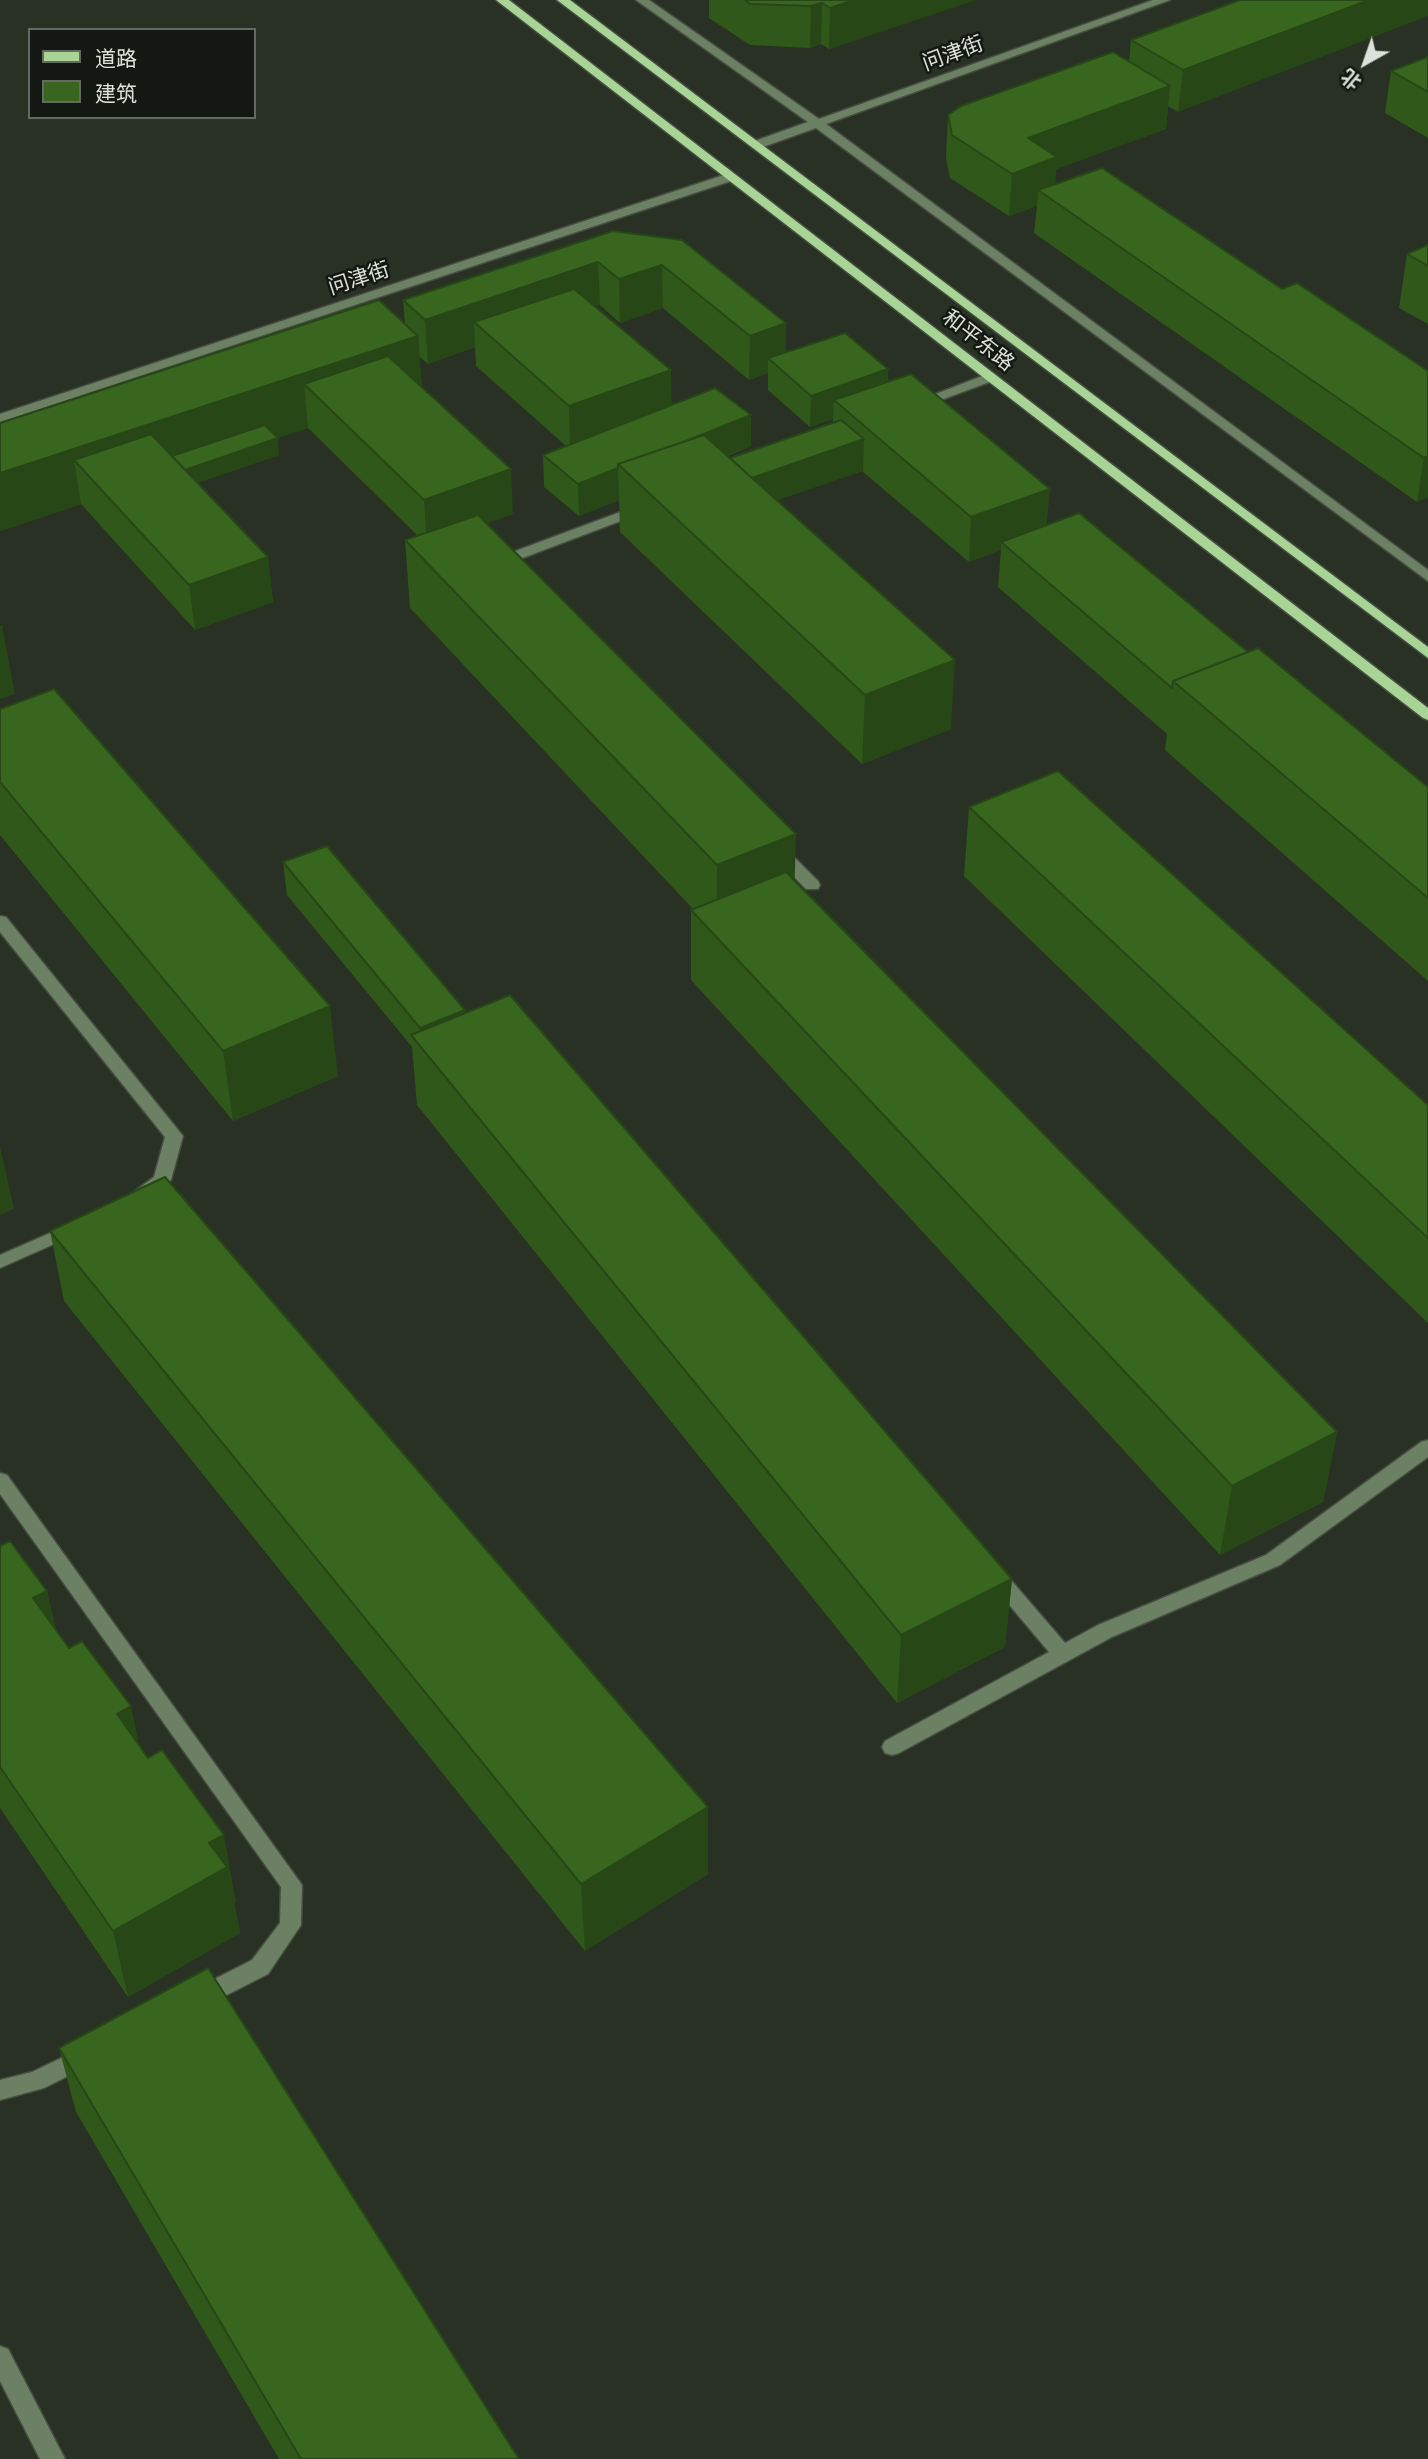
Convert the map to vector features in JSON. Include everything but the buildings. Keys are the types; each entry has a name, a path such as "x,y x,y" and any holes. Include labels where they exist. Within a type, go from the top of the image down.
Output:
{"main road":[{"name":"和平东路","path":"502,0 1428,715"},
{"name":"和平东路","path":"563,0 1428,654"}],"street":[{"path":"642,0 817,123 1428,577"},
{"name":"问津街","path":"756,145 1164,0"},
{"name":"问津街","path":"0,418 730,177"},
{"path":"898,411 990,377"},
{"path":"504,580 494,570 507,559 650,505"},
{"path":"772,845 812,885"},
{"path":"0,921 174,1136 162,1180 131,1200"},
{"path":"0,1262 84,1224"},
{"path":"892,1747 1105,1631 1273,1560 1428,1447"},
{"path":"0,1480 292,1885 290,1925 260,1967 186,2005"},
{"path":"982,1559 1063,1654"},
{"path":"0,2090 36,2081 98,2049"},
{"path":"0,2357 53,2459"}]}
